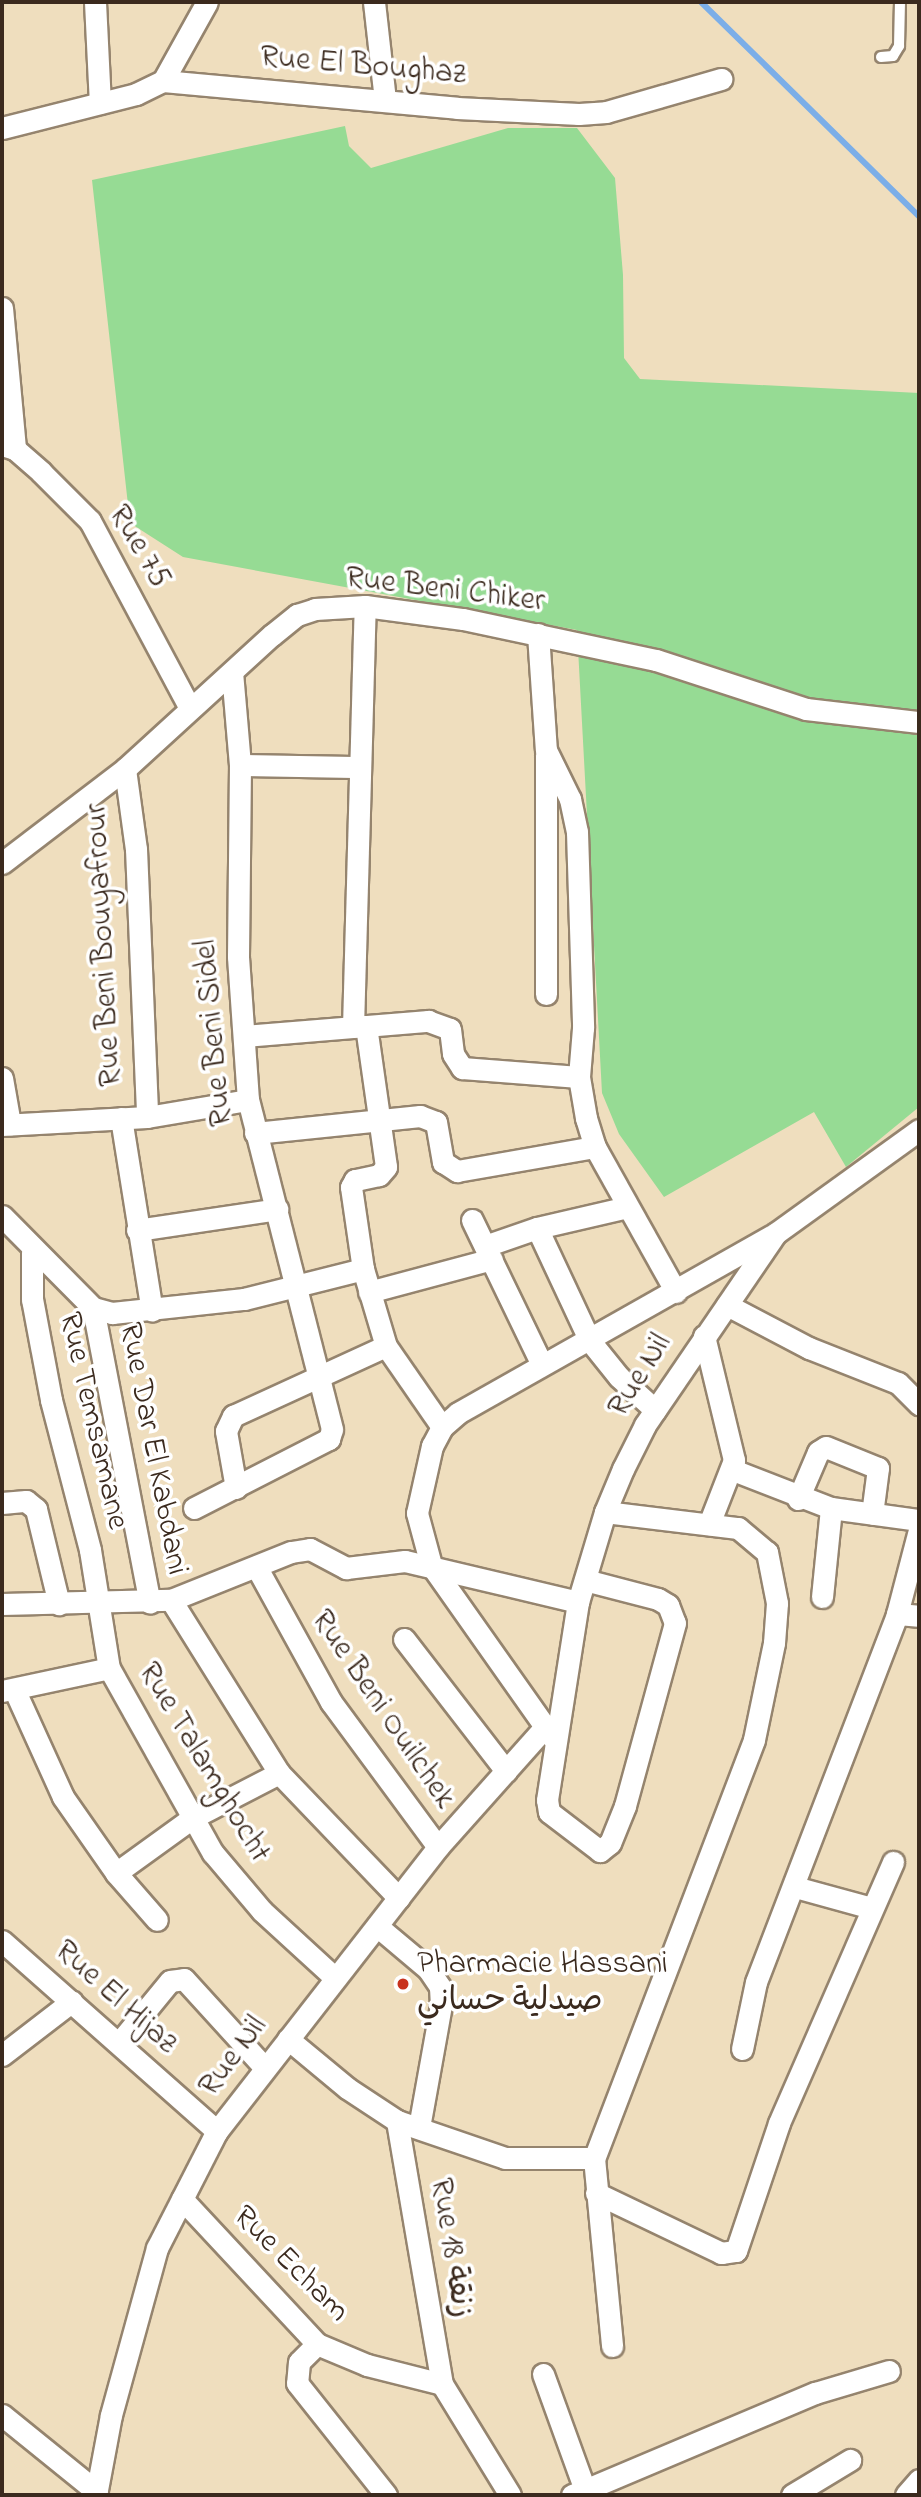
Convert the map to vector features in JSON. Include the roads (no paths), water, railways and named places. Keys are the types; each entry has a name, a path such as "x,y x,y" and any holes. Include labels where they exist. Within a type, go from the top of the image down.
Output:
{"street":[{"path":"95,2 100,103"},
{"path":"163,81 208,2"},
{"path":"374,2 385,100"},
{"name":"Rue El Boughaz","path":"2,128 100,103 163,81 579,114 606,112 721,79"},
{"path":"2,308 9,447"},
{"name":"Rue 75","path":"9,447 90,521 190,708"},
{"path":"365,606 357,767 360,1027 386,1167 379,1175 355,1180 351,1187 363,1269 386,1346 442,1427"},
{"name":"Rue Beni Chiker","path":"2,863 125,769 190,708 298,615 324,608 365,606 538,634 656,660 806,709 919,722"},
{"path":"538,634 546,750 546,994"},
{"name":"Rue Beni Sidel","path":"232,672 240,765 235,882 248,1100 277,1209 293,1288 331,1422 328,1439 236,1488"},
{"path":"546,750 570,799 577,832 583,1028 579,1076 595,1147 676,1292"},
{"path":"240,765 357,767"},
{"name":"Rue Beni Bouyafrour","path":"125,769 136,849 147,1117"},
{"path":"244,1036 435,1022 450,1029 453,1054 462,1068 579,1076"},
{"path":"2,1078 6,1125 147,1117 248,1100"},
{"path":"255,1133 420,1115 432,1119 438,1126 443,1162 457,1171 595,1147"},
{"path":"121,1118 152,1311"},
{"name":"Rue Nil","path":"96,2493 111,2415 158,2248 217,2131 438,1847 506,1771 550,1734 578,1602 605,1512 655,1410 776,1233 919,1130"},
{"path":"369,1292 488,1253 537,1228 628,1207"},
{"path":"137,1230 277,1209"},
{"path":"2,1216 18,1245 93,1308 112,1313 152,1311 293,1288 363,1269"},
{"path":"472,1220 541,1363"},
{"path":"537,1228 590,1340 619,1377 655,1410"},
{"path":"585,1580 658,1600 668,1605 675,1623 625,1807 610,1843 600,1852 547,1806 550,1734 431,1565 419,1528 418,1499 442,1427 541,1363 590,1340 776,1233"},
{"name":"Rue Temsamane","path":"18,1245 98,1604 109,1668"},
{"path":"727,1305 808,1348 898,1383 919,1404"},
{"name":"Rue Dar El Kabdani","path":"93,1308 160,1602"},
{"path":"704,1336 732,1445 733,1470 709,1524"},
{"path":"194,1508 236,1488 227,1423 240,1412 386,1346"},
{"path":"798,1499 818,1452 826,1447 878,1468 872,1514"},
{"path":"733,1470 798,1499 831,1508 919,1520"},
{"path":"2,1503 26,1501 39,1516 59,1604"},
{"path":"822,1597 831,1508"},
{"path":"605,1512 738,1528 767,1552 776,1583 774,1643 754,1741 594,2158 612,2346"},
{"path":"742,2049 756,1982 795,1887 897,1614 919,1530"},
{"path":"2,1604 160,1602 257,1568 291,1552 310,1549 346,1568 396,1561 431,1565 578,1602"},
{"name":"Rue Beni Ouilchek","path":"257,1568 331,1702 438,1847"},
{"path":"160,1602 279,1773 399,1898"},
{"path":"897,1614 919,1616"},
{"path":"404,1639 506,1771"},
{"path":"109,1668 8,1691 63,1797 116,1873 157,1920"},
{"name":"Rue Talamghocht","path":"109,1668 213,1853 262,1911 335,1978"},
{"path":"116,1873 192,1818 279,1773"},
{"path":"596,2193 721,2253 736,2251 762,2167 893,1862"},
{"path":"795,1887 871,1908"},
{"path":"377,1926 428,1969 440,1987 441,2005 419,2127"},
{"name":"Rue El Hijaz","path":"2,1941 217,2131"},
{"path":"119,2043 170,1981 184,1979 265,2068"},
{"path":"2,2055 72,2001"},
{"path":"288,2039 397,2121 505,2158 594,2158"},
{"name":"Rue 18 زنقة","path":"397,2121 442,2384"},
{"name":"Rue Echam","path":"182,2199 317,2344 368,2365 442,2384"},
{"path":"317,2344 299,2362 297,2383 386,2495"},
{"path":"543,2374 578,2493 814,2393 889,2371"},
{"path":"442,2384 510,2495"},
{"path":"2,2415 96,2493"},
{"path":"792,2495 850,2460"},
{"path":"906,2495 919,2480"}],"lane":[{"path":"881,57 892,56 899,46 900,2"}],"waterway":[{"path":"701,2 919,216"}],"place":[{"name":"Pharmacie Hassani صيدلية حساني","path":"403,1984"}]}
